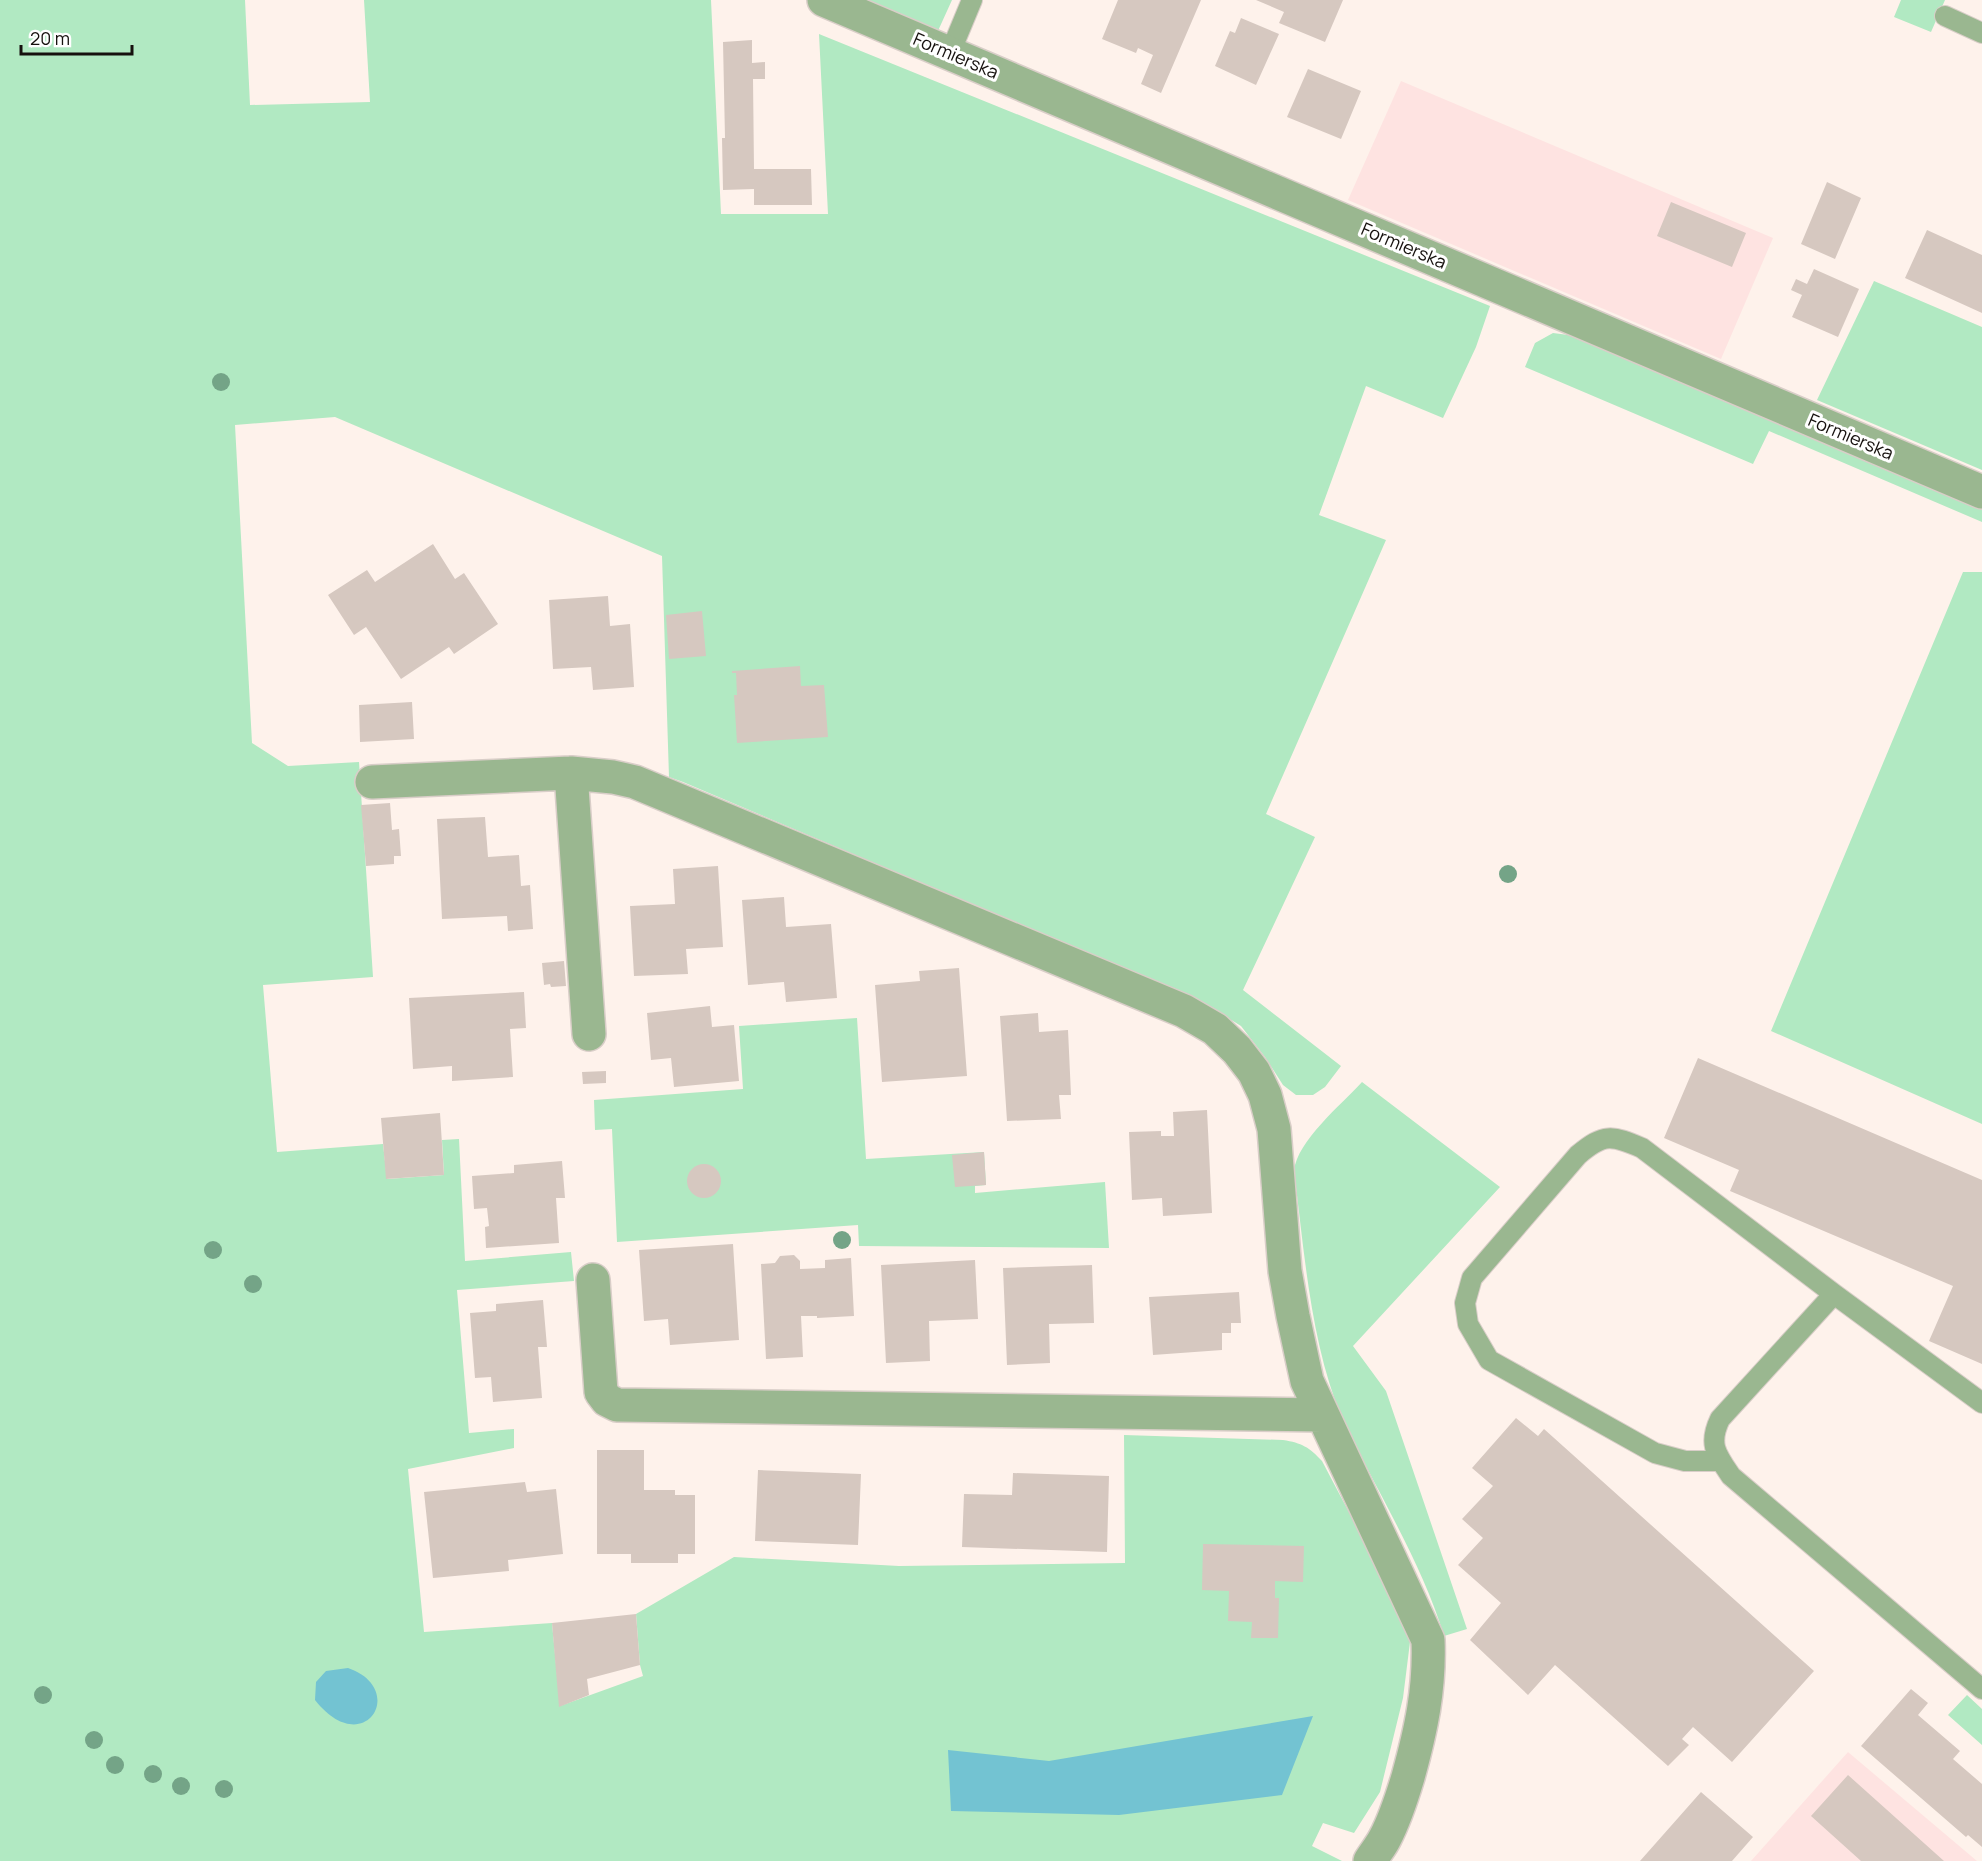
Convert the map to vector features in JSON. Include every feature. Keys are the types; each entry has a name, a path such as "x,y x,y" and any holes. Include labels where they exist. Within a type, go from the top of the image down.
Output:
{"street":[{"name":"Formierska","path":"824,0 1982,492"},
{"path":"372,782 571,773 613,777 635,782 1184,1011 1215,1029 1237,1050 1254,1072 1265,1095 1274,1129 1285,1271 1307,1381 1428,1640 1426,1705 1420,1732 1399,1805 1385,1837 1370,1861"},
{"path":"571,773 590,1034"},
{"path":"592,1280 602,1392 607,1400 616,1405 1322,1415"}],"lane":[{"path":"950,53 972,0"},
{"path":"1945,16 1982,33"},
{"path":"1721,1461 1685,1461 1654,1453 1489,1360 1468,1324 1465,1303 1472,1278 1578,1155 1595,1141 1610,1138 1623,1140 1642,1148 1834,1294 1982,1402"},
{"path":"1834,1294 1720,1419 1714,1432 1714,1445 1731,1476 1982,1689"}],"shaded area":[{"path":"1401,81 1773,238 1721,359 1348,200"},
{"path":"1848,1752 1977,1861 1751,1861"}],"green space":[{"path":"0,0 245,0 250,105 370,102 364,0 711,0 721,214 828,214 819,34 1490,306 1476,347 1443,418 1366,386 1319,515 1386,540 1266,814 1315,837 1243,990 1341,1066 1325,1087 1313,1095 1296,1095 1283,1085 1241,1026 1204,1003 669,777 662,556 335,417 235,425 252,743 288,766 359,762 373,977 263,985 277,1152 383,1144 387,1179 444,1175 442,1140 459,1139 465,1261 571,1252 574,1281 457,1290 469,1433 514,1429 514,1448 408,1469 424,1632 552,1623 560,1706 643,1676 636,1614 734,1557 899,1566 1125,1563 1124,1435 1283,1440 1305,1446 1322,1461 1401,1611 1410,1642 1403,1698 1380,1792 1354,1833 1323,1823 1312,1846 1342,1861 0,1861"},
{"path":"859,0 952,0 937,33"},
{"path":"1901,0 1945,0 1931,32 1894,17"},
{"path":"1874,281 1982,327 1982,470 1817,400"},
{"path":"1553,333 1576,336 1982,507 1982,522 1769,431 1753,464 1525,367 1535,343"},
{"path":"1963,572 1982,572 1982,1124 1771,1031"},
{"path":"857,1018 866,1159 984,1152 986,1185 975,1186 975,1193 1105,1182 1109,1248 859,1246 858,1225 617,1242 612,1129 595,1130 594,1100 743,1089 739,1026"},
{"path":"1362,1082 1500,1187 1353,1346 1386,1391 1467,1629 1444,1636 1429,1593 1410,1551 1343,1421 1323,1360 1310,1298 1294,1171 1297,1160 1311,1136"},
{"path":"1967,1695 1982,1709 1982,1745 1948,1715"}],"water":[{"path":"348,1668 366,1678 375,1691 377,1704 373,1715 363,1723 349,1724 333,1717 315,1700 316,1682 326,1671"},
{"path":"1313,1716 1282,1795 1119,1815 951,1811 948,1750 1049,1761"}],"building":[{"path":"1118,0 1201,0 1161,93 1141,84 1153,55 1138,48 1136,53 1102,39"},
{"path":"1256,0 1343,0 1325,42 1279,23 1284,12"},
{"path":"1241,18 1279,34 1256,85 1215,66 1230,31 1235,33"},
{"path":"752,40 752,63 765,62 765,79 753,79 754,169 811,169 812,205 754,205 754,189 723,190 722,138 725,138 723,42"},
{"path":"1308,69 1361,91 1341,139 1287,117"},
{"path":"1827,182 1861,198 1835,259 1801,244"},
{"path":"1671,202 1746,233 1732,267 1657,236"},
{"path":"1927,230 1982,255 1982,313 1905,278"},
{"path":"1814,269 1859,289 1838,337 1792,317 1802,295 1791,290 1796,279 1807,284"},
{"path":"433,544 455,579 464,573 498,624 454,654 449,647 401,679 366,627 354,635 328,595 367,570 375,582"},
{"path":"608,596 610,626 630,624 634,687 593,690 591,667 553,669 549,600"},
{"path":"702,611 706,656 669,659 666,615"},
{"path":"800,666 801,686 824,685 828,737 737,743 734,695 737,695 736,673 732,671"},
{"path":"412,702 414,739 360,742 359,705"},
{"path":"390,803 392,830 399,829 401,856 394,856 394,864 366,866 361,805"},
{"path":"485,817 488,857 519,855 521,886 530,885 533,929 508,931 507,916 442,919 437,819"},
{"path":"718,866 723,947 686,949 688,974 634,976 630,906 675,904 673,869"},
{"path":"784,897 786,927 831,924 837,998 786,1002 784,982 748,985 742,900"},
{"path":"564,961 566,986 544,985 542,963"},
{"path":"959,968 967,1076 882,1082 875,985 920,981 919,971"},
{"path":"524,992 526,1028 510,1029 513,1077 452,1081 452,1066 413,1069 409,998"},
{"path":"710,1006 712,1027 734,1025 739,1081 674,1087 671,1058 651,1060 647,1013"},
{"path":"1038,1013 1039,1032 1068,1030 1071,1095 1059,1095 1061,1119 1007,1121 1000,1016"},
{"path":"1698,1058 1982,1180 1982,1364 1929,1341 1953,1286 1730,1191 1739,1170 1664,1138"},
{"path":"606,1071 606,1083 583,1084 582,1072"},
{"path":"1207,1110 1212,1213 1163,1216 1162,1198 1132,1200 1129,1132 1161,1131 1161,1136 1174,1136 1173,1112"},
{"path":"440,1113 444,1175 386,1179 381,1118"},
{"path":"984,1152 986,1185 955,1187 952,1155"},
{"path":"562,1161 565,1198 556,1198 559,1243 486,1248 485,1227 489,1226 487,1208 474,1209 472,1176 514,1173 514,1165"},
{"path":"704,1164 716,1169 721,1181 716,1193 704,1198 692,1193 687,1181 692,1169"},
{"path":"733,1244 739,1340 670,1345 668,1319 644,1321 639,1250"},
{"path":"794,1255 800,1261 800,1269 825,1268 825,1260 851,1258 854,1316 817,1318 817,1316 801,1316 803,1357 766,1359 761,1264 775,1263 780,1256"},
{"path":"975,1260 978,1319 929,1321 930,1361 886,1363 881,1265"},
{"path":"1092,1265 1094,1323 1049,1324 1050,1363 1007,1365 1003,1268"},
{"path":"1239,1292 1241,1323 1231,1323 1231,1333 1222,1333 1222,1350 1153,1355 1149,1297"},
{"path":"543,1300 547,1347 538,1347 542,1398 493,1402 491,1377 475,1378 470,1313 496,1311 496,1304"},
{"path":"1516,1418 1538,1436 1544,1429 1814,1671 1732,1762 1693,1727 1682,1739 1689,1745 1668,1766 1555,1665 1528,1695 1470,1640 1501,1603 1458,1565 1483,1538 1462,1519 1493,1486 1472,1468"},
{"path":"597,1450 644,1450 644,1490 675,1490 675,1495 695,1495 695,1554 678,1554 678,1563 631,1563 631,1554 597,1554"},
{"path":"758,1470 861,1474 858,1545 755,1541"},
{"path":"1013,1473 1109,1476 1107,1552 962,1547 964,1494 1012,1495"},
{"path":"525,1482 527,1492 556,1489 563,1554 508,1560 509,1571 433,1578 424,1492"},
{"path":"1203,1544 1304,1546 1303,1582 1275,1581 1275,1598 1279,1598 1278,1638 1251,1638 1252,1622 1228,1621 1229,1591 1202,1590"},
{"path":"636,1614 640,1665 587,1679 589,1695 559,1707 552,1623"},
{"path":"1911,1689 1928,1703 1918,1715 1960,1751 1953,1759 1982,1784 1982,1847 1968,1835 1966,1837 1861,1746"},
{"path":"1848,1775 1944,1861 1861,1861 1811,1816"},
{"path":"1701,1792 1753,1837 1732,1861 1640,1861"}]}
